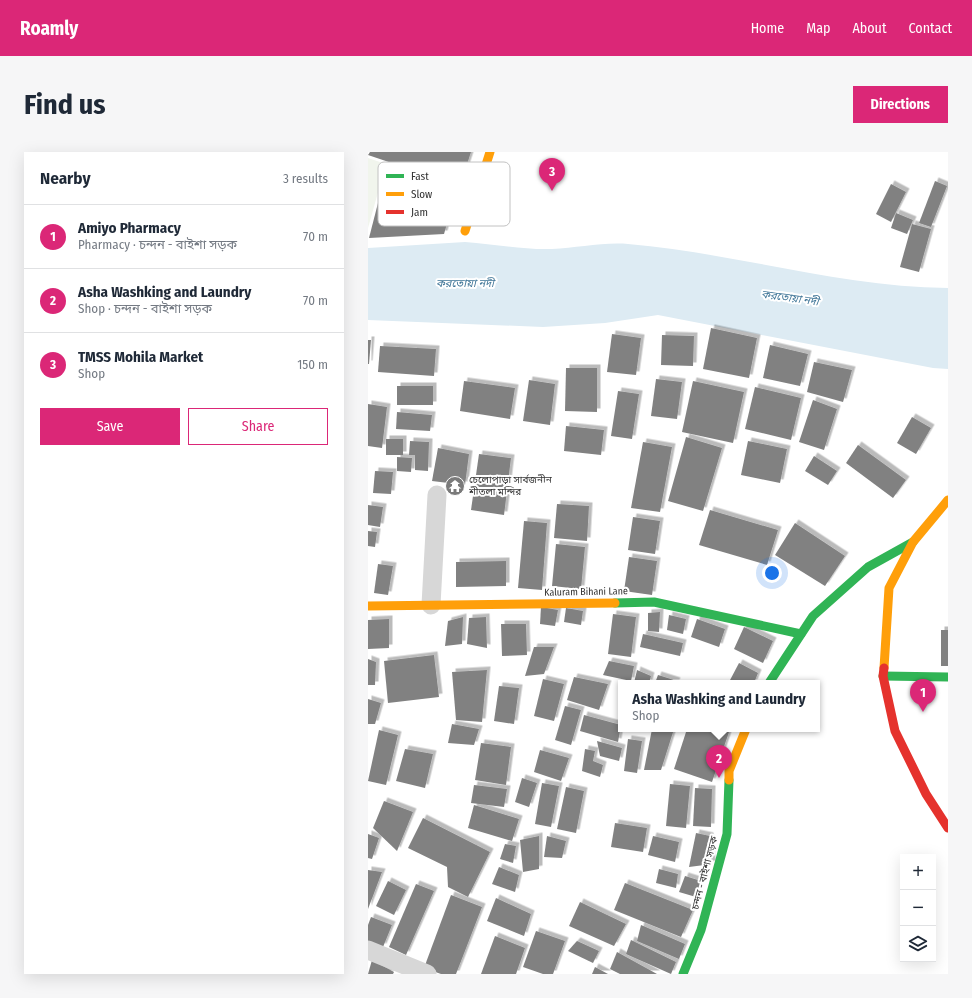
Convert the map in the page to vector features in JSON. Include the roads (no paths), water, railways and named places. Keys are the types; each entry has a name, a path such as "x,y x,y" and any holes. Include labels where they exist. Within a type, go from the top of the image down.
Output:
{"main road":[{"path":"487,162 490,152"},
{"path":"465,231 467,226"},
{"path":"948,500 913,542 889,588 883,676 895,731 926,794 948,828"},
{"path":"771,680 813,616 868,567 913,542"},
{"name":"Kaluram Bihani Lane","path":"368,606 654,602 801,634"},
{"path":"883,676 948,677"},
{"name":"চন্দন - বাইশা সড়ক","path":"683,974 701,930 727,834 728,771 745,732"}],"street":[{"path":"431,605 437,495"},
{"path":"368,950 427,974"}],"water":[{"name":"করতোয়া নদী","path":"465,242 541,249 628,244 668,248 867,282 948,288 948,369 933,368 658,315 605,323 543,327 368,320 368,248"}],"place":[{"name":"TMSS Mohila Market","path":"552,191"},
{"name":"চেলোপাড়া সার্বজনীন শীতলা মন্দির","path":"455,486"},
{"name":"Amiyo Pharmacy","path":"923,712"},
{"name":"Asha Washking and Laundry","path":"719,778"}]}
